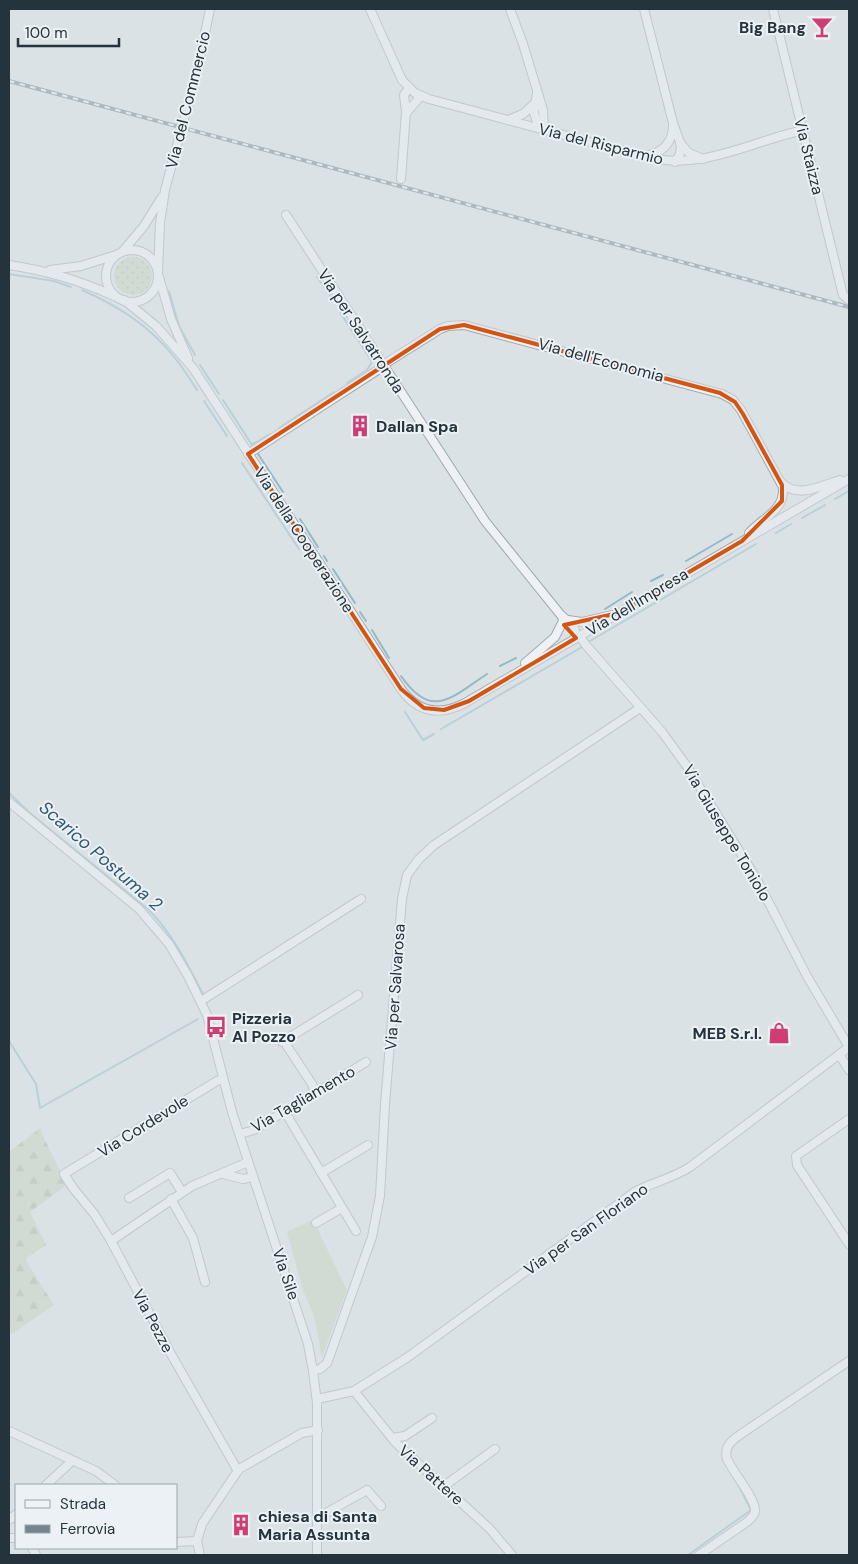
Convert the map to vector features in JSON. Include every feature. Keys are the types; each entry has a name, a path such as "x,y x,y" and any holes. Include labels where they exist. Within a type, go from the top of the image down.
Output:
{"street":[{"name":"Via del Commercio","path":"158,273 159,232 165,190 198,67 210,9"},
{"path":"370,9 399,75 409,88 421,96 405,115"},
{"path":"510,9 544,112 541,129"},
{"path":"644,9 673,123 680,142 680,153 675,162"},
{"name":"Via Staizza","path":"773,9 842,291 844,297 849,300"},
{"path":"401,178 405,115 404,96 409,88"},
{"path":"536,91 534,117 541,129"},
{"name":"Via del Risparmio","path":"421,96 429,100 503,120 642,156 675,162 705,159 803,130"},
{"path":"503,120 520,116 535,102"},
{"path":"642,156 659,152 668,143 673,132 673,123"},
{"path":"680,142 692,155 705,159"},
{"path":"668,143 669,151 675,162"},
{"name":"Via del Commercio","path":"120,254 144,226 165,190"},
{"name":"Via per Salvatronda","path":"286,214 485,522 564,618 574,626 578,637"},
{"path":"136,250 146,254 153,261 158,273 156,287 147,298 133,302 122,299 110,288 107,279 110,264 120,254 136,250"},
{"name":"Via della Cooperazione","path":"43,270 84,266 120,254"},
{"name":"Via della Cooperazione","path":"9,265 43,270 87,284 122,299 156,326 193,368"},
{"name":"Via della Cooperazione","path":"158,273 172,322 193,368 401,689 410,700 420,707"},
{"name":"Via dell'Economia","path":"248,454 440,329 451,325 464,325 713,390 727,396 738,406 781,482"},
{"path":"781,482 790,488 802,491 849,478"},
{"name":"Via dell'Impresa","path":"420,707 436,711 456,708 849,478"},
{"path":"742,541 758,524 778,509 783,495 781,482"},
{"path":"515,674 556,637 564,618 584,622 619,613"},
{"name":"Via Giuseppe Toniolo","path":"578,637 662,732 686,765 730,834 778,918 808,978 849,1047"},
{"name":"Via per Salvarosa","path":"314,1371 327,1363 335,1344 372,1238 380,1196 384,1104 395,972 402,898 407,875 419,859 434,845 640,708"},
{"name":"Via Sile","path":"9,802 124,895 143,913 174,951 201,1001 209,1022 223,1079 248,1162 301,1319 314,1371 318,1430 317,1555"},
{"path":"201,1001 361,899"},
{"path":"314,1094 312,1084 284,1041 358,995"},
{"name":"Via per San Floriano","path":"317,1399 354,1391 417,1352 636,1191 654,1182 672,1178 682,1172 840,1056 849,1047"},
{"path":"840,1056 849,1070"},
{"name":"Via Tagliamento","path":"240,1134 254,1130 366,1062"},
{"name":"Via Cordevole","path":"64,1174 223,1079"},
{"path":"285,1112 356,1231"},
{"path":"849,1119 796,1156 797,1165 849,1244"},
{"path":"321,1173 368,1145"},
{"path":"110,1241 182,1192 248,1162"},
{"path":"129,1198 170,1173 182,1192"},
{"name":"Via Pezze","path":"64,1174 95,1215 170,1354 238,1471"},
{"path":"221,1174 243,1179 253,1177"},
{"path":"171,1199 193,1238 204,1282"},
{"path":"316,1223 342,1208"},
{"path":"699,1555 747,1522 753,1516 755,1510 727,1459 728,1444 849,1361"},
{"name":"Via Pattere","path":"354,1391 392,1438 493,1532 512,1555"},
{"path":"392,1438 405,1436 432,1418"},
{"path":"200,1555 197,1541 204,1519 242,1466 302,1432 318,1430"},
{"path":"9,1431 101,1474 114,1484"},
{"path":"444,1486 495,1449"},
{"path":"47,1484 72,1461"},
{"path":"317,1518 367,1490 381,1506"},
{"path":"178,1542 197,1541"}],"highlighted area":[{"path":"464,325 720,393 735,402 743,414 782,485 782,501 742,541 619,613 564,625 576,638 469,701 444,710 424,708 401,689 248,454 440,329"}],"green space":[{"path":"133,257 147,262 152,276 147,290 133,295 119,290 114,276 119,262"},
{"path":"40,1128 67,1185 30,1212 46,1245 26,1258 54,1305 12,1334 9,1330 9,1152"},
{"path":"313,1220 347,1290 322,1357 314,1316 303,1290 287,1232"}],"waterway":[{"path":"9,274 54,281 71,287"},
{"path":"317,277 332,298"},
{"path":"82,290 121,310 155,336 175,358 197,390"},
{"path":"169,291 179,326 195,355"},
{"path":"340,312 372,362 367,370 347,383"},
{"path":"200,365 219,394"},
{"path":"279,428 334,392"},
{"path":"223,400 252,445"},
{"path":"204,401 227,436"},
{"path":"251,444 270,434"},
{"path":"258,454 283,492"},
{"path":"242,463 299,549"},
{"path":"835,499 849,491"},
{"path":"802,518 825,505"},
{"path":"300,519 318,547"},
{"path":"776,533 791,524"},
{"path":"686,561 732,534"},
{"path":"590,641 756,544"},
{"path":"324,556 327,561"},
{"path":"333,569 355,603"},
{"path":"651,581 663,575"},
{"path":"605,609 632,592"},
{"path":"360,612 366,621"},
{"path":"372,630 389,658"},
{"path":"441,729 582,647"},
{"path":"500,666 516,658"},
{"path":"401,676 412,690 423,698 433,701 453,697 487,674"},
{"path":"405,712 423,740 434,734"},
{"name":"Scarico Postuma 2","path":"9,793 31,814 149,910 173,940 203,994"},
{"name":"Scarico Postuma 2","path":"9,1041 36,1084 40,1108 198,1019"},
{"path":"688,1555 751,1510 736,1480"}],"railway":[{"path":"9,81 849,307"}],"place":[{"name":"Big Bang","path":"822,27"},
{"name":"Dallan Spa","path":"360,426"},
{"name":"Pizzeria Al Pozzo","path":"216,1027"},
{"name":"MEB S.r.l.","path":"779,1033"},
{"name":"chiesa di Santa Maria Assunta","path":"241,1525"}]}
